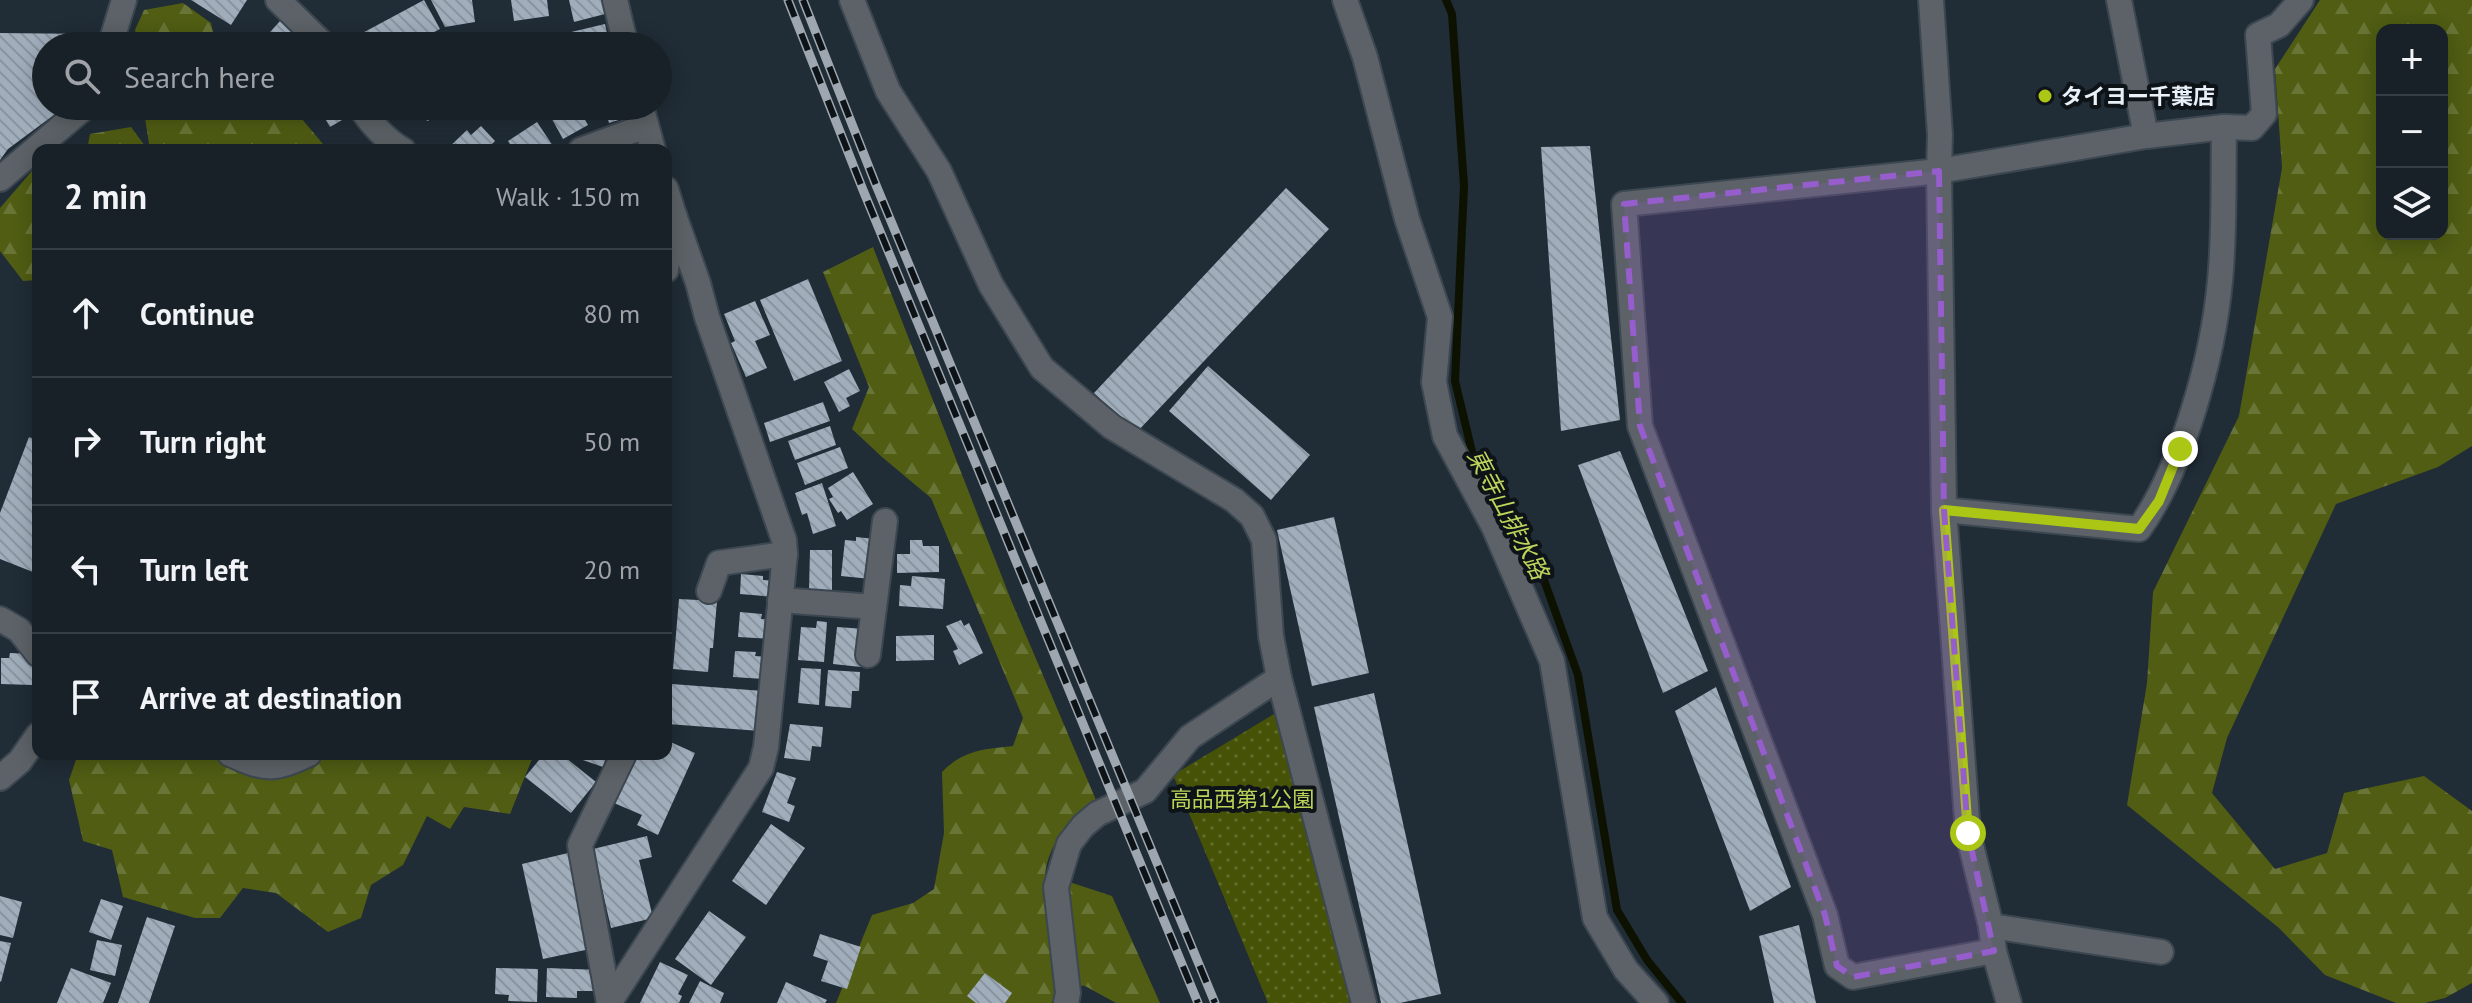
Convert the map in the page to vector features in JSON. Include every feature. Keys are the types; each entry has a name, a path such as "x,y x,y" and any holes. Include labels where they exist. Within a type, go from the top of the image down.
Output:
{"street":[{"path":"114,32 124,0"},
{"path":"278,0 311,32"},
{"path":"615,0 623,32"},
{"path":"852,0 888,91 939,171 991,285 1042,368 1112,427 1234,500 1252,516 1264,540 1271,636 1279,678 1364,1003"},
{"path":"1345,0 1365,57 1407,219 1440,317 1434,382 1445,436 1494,527 1552,661 1595,918 1626,970 1656,1003"},
{"path":"1931,0 1940,135 1944,510 1968,833 2009,1003"},
{"path":"2119,0 2146,136"},
{"path":"1994,951 1853,977 1837,966 1825,915 1640,426 1624,204 1939,171 2146,136 2224,127 2252,128 2264,114 2258,35 2279,25 2301,0"},
{"path":"41,144 70,120"},
{"path":"372,120 395,144"},
{"path":"592,144 636,120"},
{"path":"644,120 651,144"},
{"path":"1944,510 2139,529 2159,501 2180,449 2210,350 2220,281 2224,127"},
{"path":"0,179 32,152"},
{"path":"609,1003 761,768 766,747 785,554 784,540 672,208"},
{"path":"672,229 674,215"},
{"path":"868,655 885,521"},
{"path":"709,591 719,563 785,554"},
{"path":"780,600 874,607"},
{"path":"0,619 19,630 32,646"},
{"path":"1066,1003 1068,993 1056,887 1069,844 1097,814 1145,791 1190,737 1279,678"},
{"path":"0,778 20,761 32,744"},
{"path":"243,760 256,766 281,767 296,760"},
{"path":"609,1003 580,845 621,760"},
{"path":"1991,926 2161,952"}],"highlighted area":[{"path":"1939,171 1944,510 1968,833 1994,951 1853,977 1837,966 1825,915 1640,426 1624,204"}],"green space":[{"path":"2320,0 2472,0 2472,446 2438,467 2336,504 2227,738 2212,793 2275,869 2327,853 2344,793 2424,776 2472,811 2472,983 2445,998 2425,1003 2396,1003 2325,975 2279,928 2127,805 2147,683 2153,592 2239,416 2282,168 2275,69"},
{"path":"183,3 211,23 213,32 136,32 144,10"},
{"path":"145,120 303,120 323,144 149,144"},
{"path":"131,127 144,144 88,144 90,134"},
{"path":"32,171 32,280 23,281 0,251 0,208"},
{"path":"873,247 1011,600 1096,800 1056,841 1045,874 1112,896 1160,1003 1116,1003 1085,986 1061,984 1056,1003 836,1003 872,915 913,903 934,889 944,833 942,772 966,755 1013,746 1023,718 931,498 852,429 869,387 823,272"},
{"name":"高品西第1公園","path":"1274,714 1358,1003 1268,1003 1173,775"},
{"path":"76,760 532,760 510,814 464,807 450,829 427,816 403,865 371,885 361,918 328,932 276,893 243,888 220,918 195,918 123,897 112,850 83,841 69,780"}],"building":[{"path":"191,0 247,0 231,25"},
{"path":"424,0 440,29 434,32 364,32"},
{"path":"431,0 472,0 475,22 445,27"},
{"path":"511,0 547,0 549,16 514,21"},
{"path":"569,0 602,0 605,14 574,22"},
{"path":"281,20 294,32 270,32"},
{"path":"605,24 607,32 571,32"},
{"path":"0,33 32,33 32,120 47,120 8,149 0,160"},
{"path":"326,120 342,120 330,127"},
{"path":"552,120 585,120 588,125 563,139"},
{"path":"537,122 552,144 510,144 508,141"},
{"path":"481,126 495,141 492,144 452,144 467,130 471,135"},
{"path":"1590,146 1620,420 1561,431 1541,147"},
{"path":"1286,188 1329,229 1136,433 1094,393"},
{"path":"808,279 842,361 794,381 760,300"},
{"path":"755,301 770,335 755,341 767,368 746,377 731,343 735,341 724,314"},
{"path":"1208,366 1310,455 1271,500 1169,411"},
{"path":"849,369 860,391 846,398 850,406 839,412 824,382"},
{"path":"823,402 830,421 770,442 764,423"},
{"path":"830,426 836,445 795,460 788,441"},
{"path":"29,437 32,438 32,572 0,559 0,513"},
{"path":"840,447 848,468 805,485 797,463"},
{"path":"1620,451 1708,671 1663,693 1578,465"},
{"path":"853,472 873,504 847,520 829,499 833,497 828,488"},
{"path":"822,483 836,526 813,534 807,513 802,515 795,493"},
{"path":"1334,517 1369,673 1312,686 1277,530"},
{"path":"856,537 875,539 871,579 841,576 845,540 856,541"},
{"path":"910,540 922,540 923,546 939,546 939,572 897,573 897,554 910,554"},
{"path":"810,550 832,550 832,590 809,590"},
{"path":"741,574 776,581 775,597 740,594"},
{"path":"912,576 945,579 943,609 899,606 900,585 911,586"},
{"path":"679,599 717,601 708,672 673,669"},
{"path":"740,612 762,614 761,619 772,619 771,639 738,637"},
{"path":"961,620 964,626 969,623 983,653 959,665 953,651 958,649 946,626"},
{"path":"817,621 827,622 824,662 798,660 801,627 816,628"},
{"path":"837,627 865,629 861,667 833,664"},
{"path":"934,635 934,660 896,661 896,636"},
{"path":"735,651 756,652 755,656 767,657 766,679 733,677"},
{"path":"10,653 32,654 32,685 1,684 1,658 9,658"},
{"path":"801,668 821,669 819,705 798,703"},
{"path":"828,670 860,672 859,691 852,691 851,708 825,706"},
{"path":"672,684 763,691 760,731 672,724"},
{"path":"1716,687 1791,887 1750,911 1675,711"},
{"path":"1374,693 1441,994 1400,1003 1381,1003 1314,707"},
{"path":"790,724 823,727 821,747 812,746 810,761 784,758"},
{"path":"672,743 695,753 658,835 637,825 642,815 614,803 633,760 672,760"},
{"path":"539,760 568,760 596,782 571,813 525,777"},
{"path":"583,760 605,760 603,767"},
{"path":"777,772 796,778 787,803 795,806 789,822 762,812"},
{"path":"771,824 805,848 766,905 732,881"},
{"path":"647,836 652,857 639,860 653,918 611,928 593,849"},
{"path":"568,853 590,949 543,959 522,864"},
{"path":"0,896 22,902 13,938 0,935"},
{"path":"101,899 123,906 111,940 89,932"},
{"path":"709,911 746,937 711,985 675,959"},
{"path":"147,917 175,926 149,1003 118,1003"},
{"path":"1799,925 1816,1003 1774,1003 1759,936"},
{"path":"820,934 861,947 847,989 821,981 828,961 813,956"},
{"path":"97,940 122,945 115,976 90,970"},
{"path":"0,941 11,943 1,982 0,981"},
{"path":"660,962 688,975 678,994 682,996 679,1003 640,1003"},
{"path":"71,968 111,983 103,1003 57,1003"},
{"path":"496,968 538,969 537,1002 508,1001 509,995 495,994"},
{"path":"547,968 600,970 599,991 577,991 577,998 546,997"},
{"path":"985,973 1012,993 1005,1003 976,1003 967,996"},
{"path":"700,981 724,993 720,1003 689,1003"},
{"path":"786,982 827,1000 825,1003 777,1003"}],"waterway":[{"name":"東寺山排水路","path":"1446,0 1452,14 1464,186 1455,381 1473,456 1539,566 1578,675 1617,910 1647,960 1682,1003"}],"railway":[{"path":"788,0 863,190 1198,1003"},
{"path":"803,0 876,185 1215,1003"}],"place":[{"name":"タイヨー千葉店","path":"2045,96"}],"route":[{"path":"1968,833 1944,510 2139,529 2159,501 2180,449"}]}
